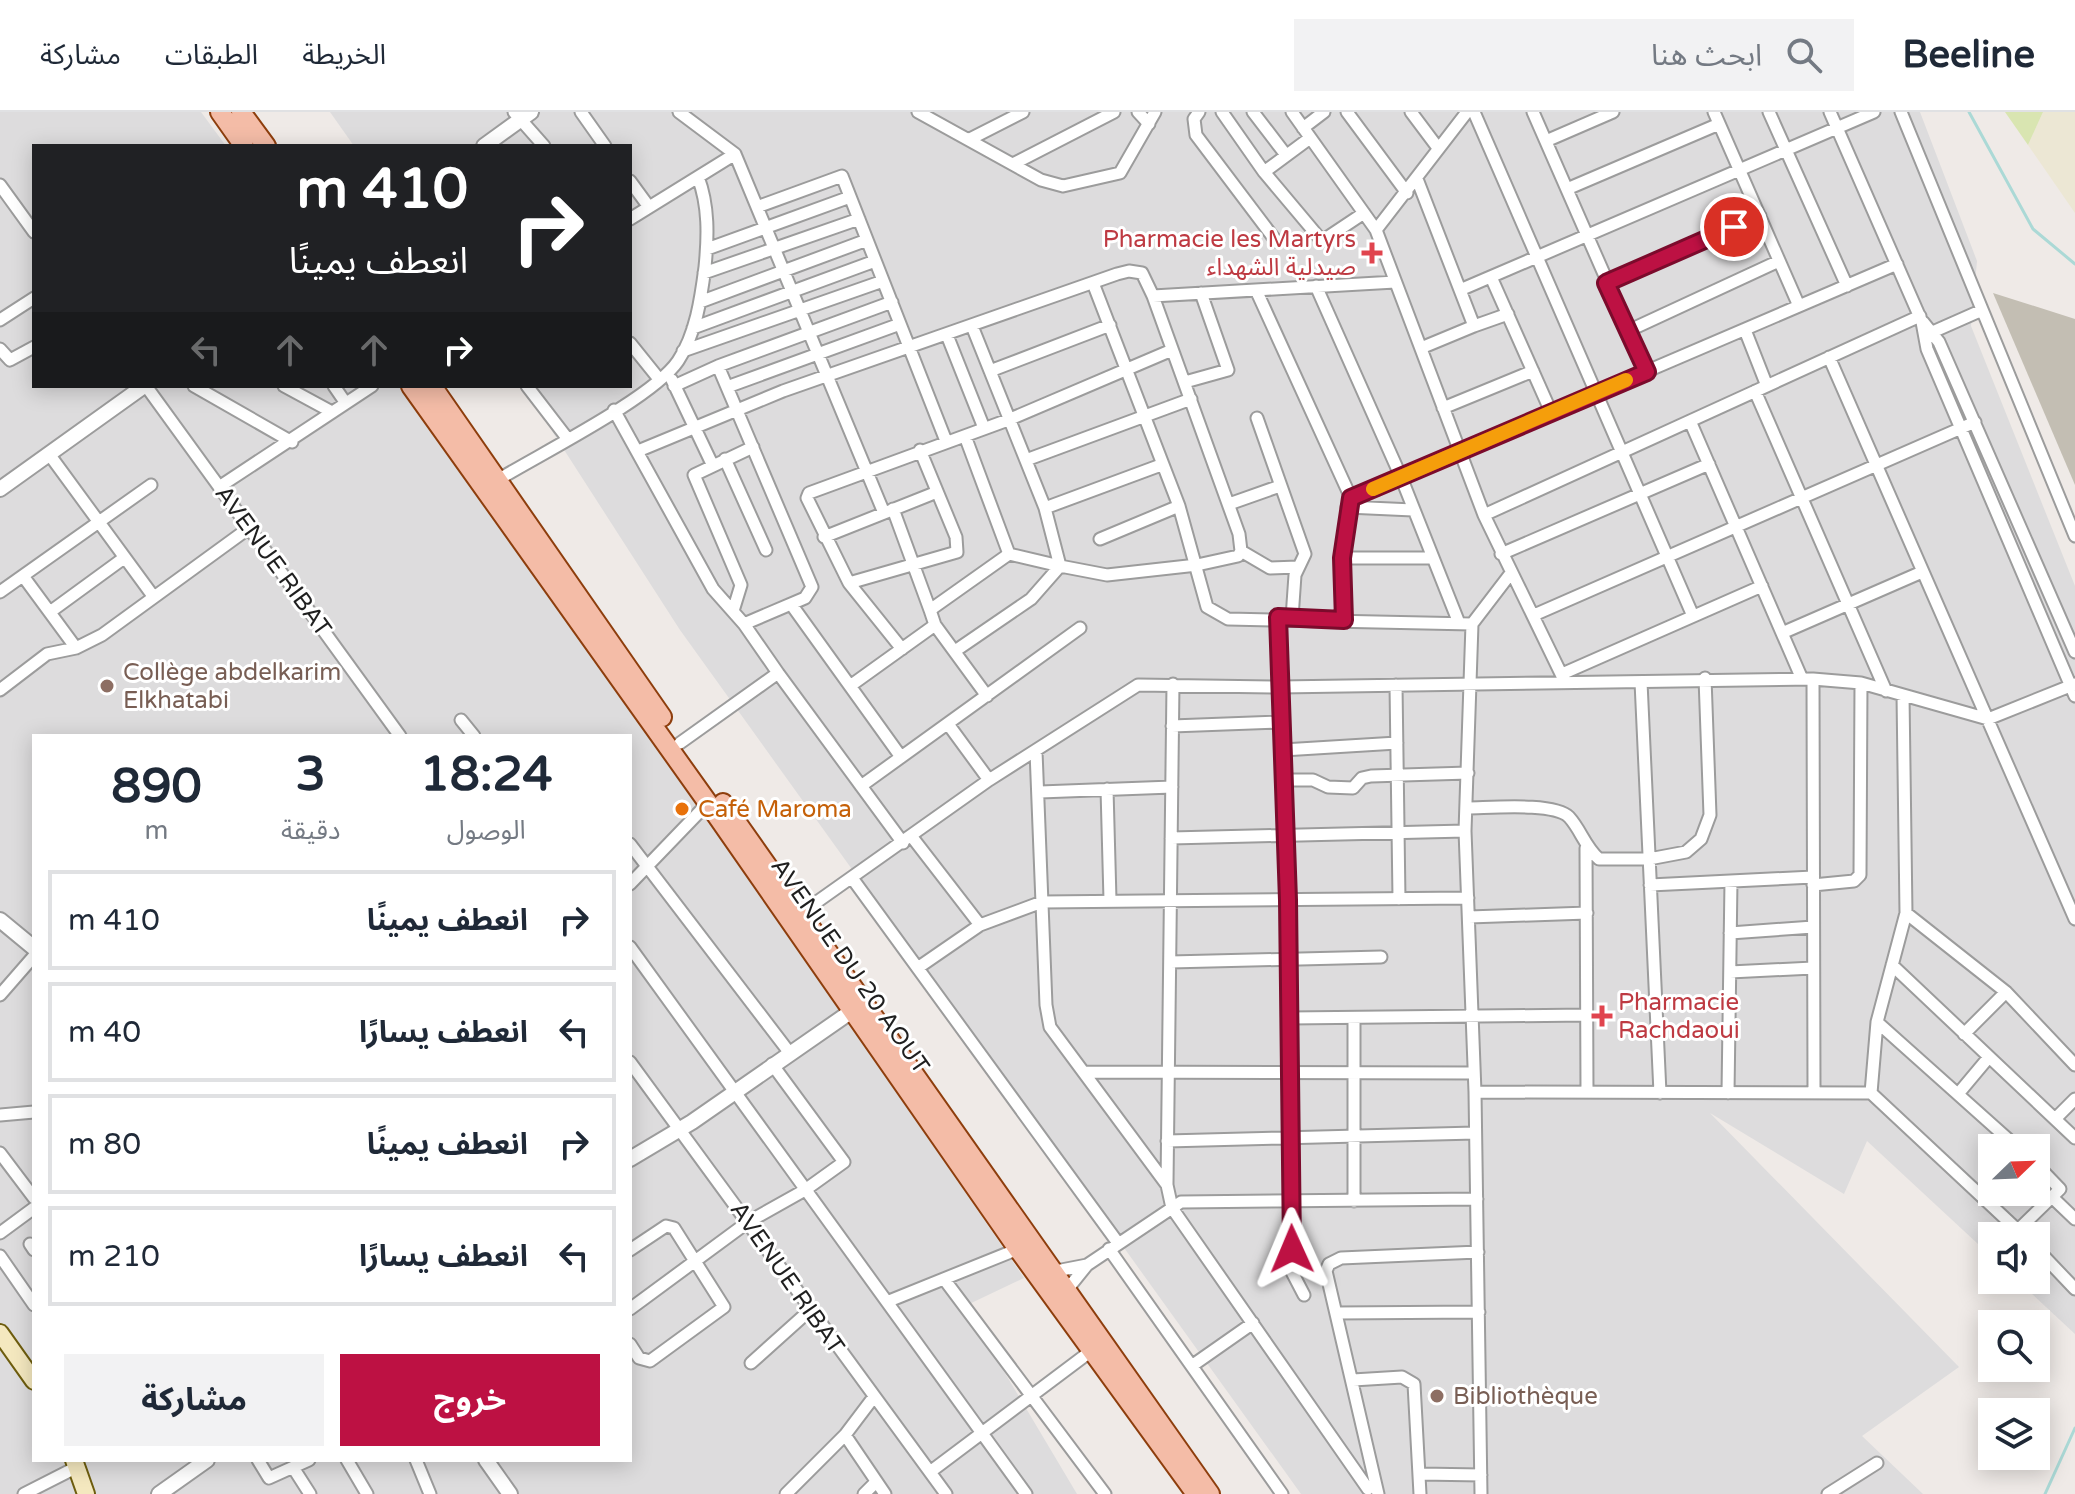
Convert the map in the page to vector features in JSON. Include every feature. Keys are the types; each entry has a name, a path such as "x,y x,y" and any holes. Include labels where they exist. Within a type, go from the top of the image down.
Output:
{"main road":[{"path":"220,112 243,144"},
{"path":"241,112 265,144"},
{"name":"AVENUE DU 20 AOUT","path":"412,388 708,803 796,917"},
{"name":"AVENUE DU 20 AOUT","path":"433,388 680,743 1018,1249 1196,1494"},
{"name":"AVENUE DU 20 AOUT","path":"858,1007 1210,1494"},
{"path":"0,1333 32,1378"},
{"path":"76,1464 86,1494"}],"street":[{"path":"581,112 604,144"},
{"path":"679,112 735,154 866,470 889,511 914,567 935,625 987,696"},
{"path":"918,112 1041,180 1063,186 1115,176 1155,112"},
{"path":"970,139 1023,112"},
{"path":"1013,164 1114,112"},
{"path":"1138,112 1149,124"},
{"path":"1199,112 1194,119 1196,135 1276,241"},
{"path":"1222,112 1264,172 1322,241 1364,213"},
{"path":"1253,112 1286,155"},
{"path":"1292,112 1376,230 1484,515 1564,678"},
{"path":"1264,172 1286,155 1324,112"},
{"path":"1347,112 1407,193"},
{"path":"1411,112 1438,148"},
{"path":"1376,230 1467,112"},
{"path":"1474,112 1693,616"},
{"path":"1533,112 1647,372"},
{"path":"1546,141 1613,112"},
{"path":"1714,112 1799,306"},
{"path":"1769,112 1847,286"},
{"path":"1830,112 1928,334 1975,422 2075,652"},
{"path":"1460,290 1874,112"},
{"path":"1901,112 1980,311 2075,536"},
{"path":"490,144 522,114 543,144"},
{"path":"1567,189 1719,124"},
{"path":"632,218 735,154"},
{"path":"757,207 842,176 946,441"},
{"path":"496,481 614,410 663,376 683,351 700,302 707,249 706,200 698,177"},
{"path":"1417,179 1474,326"},
{"path":"632,184 649,207"},
{"path":"0,185 32,229"},
{"path":"707,249 850,197"},
{"path":"1606,283 1760,216"},
{"path":"704,273 859,219"},
{"path":"700,302 867,240"},
{"path":"693,328 875,261"},
{"path":"1630,330 1779,261"},
{"path":"1349,503 1401,477 1897,264"},
{"path":"638,451 736,409 827,375 1093,283 1137,271 1142,273 1153,296 1185,382 1229,504 1241,551 1270,568 1298,567"},
{"path":"1491,277 1551,412"},
{"path":"683,351 883,281"},
{"path":"1153,296 1395,282"},
{"path":"1093,283 1179,506 1207,607 1228,619 1278,617 1472,624"},
{"path":"1316,286 1401,477 1459,623"},
{"path":"1256,290 1349,503 1342,558 1344,620"},
{"path":"1185,382 1228,370 1201,293"},
{"path":"0,320 32,299"},
{"path":"674,386 718,366 892,302"},
{"path":"1928,334 1980,311"},
{"path":"1421,348 1508,314"},
{"path":"1484,515 1829,357 1921,319"},
{"path":"727,387 900,324"},
{"path":"990,371 1110,325"},
{"path":"972,326 1045,508 1060,566"},
{"path":"1745,330 1767,386"},
{"path":"796,917 989,780 1138,685 1280,687 1564,678 1641,682 1705,678 1807,679 1861,683 1988,719 2074,689 1960,429 1928,334"},
{"path":"947,335 984,428"},
{"path":"632,345 674,386 712,464"},
{"path":"0,349 10,360 32,348"},
{"path":"902,649 849,583 824,537 807,495 866,470 1008,420 1172,350"},
{"path":"1829,357 1874,466 2071,901 2075,919"},
{"path":"718,366 812,587 809,596 744,624"},
{"path":"1443,408 1533,371"},
{"path":"0,489 142,388"},
{"name":"AVENUE RIBAT","path":"146,388 399,734"},
{"path":"198,388 292,442"},
{"path":"288,388 332,412"},
{"path":"335,388 345,402"},
{"path":"219,487 292,442 369,388"},
{"path":"529,388 567,438"},
{"path":"1755,391 1886,691"},
{"path":"1026,460 1191,399"},
{"path":"614,410 713,589 744,624 861,786 980,925"},
{"path":"1257,418 1302,538 1305,554 1298,567 1292,618"},
{"path":"1690,421 1782,633 1807,679 1813,881 1814,1093"},
{"path":"1534,615 1975,422"},
{"path":"965,436 1009,554"},
{"path":"733,611 741,585 694,475 753,447"},
{"path":"849,583 952,556 959,548 920,450"},
{"path":"49,454 153,596"},
{"path":"725,459 766,550"},
{"path":"1501,554 1709,464"},
{"path":"1045,508 1161,465"},
{"path":"0,592 151,485"},
{"path":"1229,504 1280,486"},
{"path":"824,537 937,492"},
{"path":"1349,503 1413,510"},
{"path":"1100,539 1179,506"},
{"path":"0,690 47,654 76,648 102,635 249,528"},
{"path":"930,610 1009,554 1107,575 1197,565 1232,558 1241,551"},
{"path":"50,612 124,558"},
{"path":"1342,558 1431,558"},
{"path":"955,651 1031,599 1060,566"},
{"path":"1782,633 1922,572"},
{"path":"1481,1494 1475,1092 1465,831 1472,624 1511,573"},
{"path":"23,576 76,648"},
{"path":"1564,678 1762,586"},
{"path":"791,604 901,757"},
{"path":"1278,617 1288,900 1292,1272 1304,1295"},
{"path":"850,686 935,625"},
{"path":"861,786 1080,628"},
{"path":"680,743 778,673"},
{"path":"1467,808 1553,809 1569,818 1586,848 1599,859 1649,859 1686,852 1701,839 1708,823 1705,678"},
{"path":"1641,682 1660,1093"},
{"path":"1650,885 1731,881 1854,881 1860,875 1861,683"},
{"path":"1173,684 1167,1141 1167,1185 1172,1208 1370,1490"},
{"path":"1396,685 1399,899"},
{"path":"1871,1093 1877,1022 1906,913 1903,695"},
{"path":"461,720 472,734"},
{"path":"1172,726 1282,722"},
{"path":"948,724 989,780"},
{"path":"1283,750 1397,743"},
{"path":"1036,751 1046,1005 1050,1027 1167,1185"},
{"path":"1284,780 1317,780 1328,787 1353,788 1364,777 1468,773"},
{"path":"1040,792 1172,787"},
{"path":"1107,789 1110,900"},
{"path":"632,882 708,803"},
{"path":"1171,838 1465,831"},
{"path":"632,846 789,1052"},
{"path":"1586,848 1587,1092"},
{"path":"852,878 919,967 1282,1494"},
{"path":"1728,1093 1731,881"},
{"path":"919,967 980,925 1042,902 1468,898"},
{"path":"1469,917 1587,913"},
{"path":"1906,913 2006,992 2075,1065"},
{"path":"0,920 32,947"},
{"path":"1730,933 1813,927"},
{"path":"0,995 32,949"},
{"path":"632,950 1026,1494"},
{"path":"1170,962 1381,957"},
{"path":"1892,965 2075,1138"},
{"path":"1730,972 1813,968"},
{"path":"1964,1034 2006,992"},
{"path":"632,1158 681,1129 858,1007"},
{"path":"1289,1018 1587,1015"},
{"path":"1354,1018 1354,1201"},
{"path":"1877,1022 2002,1134"},
{"path":"1958,1094 1989,1057"},
{"path":"632,1308 748,1222 805,1190 844,1162 772,1064"},
{"name":"AVENUE RIBAT","path":"632,1065 809,1311 946,1494"},
{"path":"1085,1072 1474,1073"},
{"path":"1475,1092 1871,1093 2009,1222"},
{"path":"2055,1119 2075,1099"},
{"path":"3,1112 32,1115"},
{"path":"1167,1141 1475,1133"},
{"path":"0,1153 32,1195"},
{"path":"2031,1222 2060,1189 2050,1179"},
{"path":"2053,1198 2075,1219"},
{"path":"1066,1291 1087,1265 1181,1202 1477,1199"},
{"path":"0,1233 32,1209"},
{"path":"632,1249 670,1226 697,1261 724,1307 650,1361 634,1361"},
{"path":"889,1301 1018,1249"},
{"path":"1370,1490 1353,1380 1326,1271 1333,1260 1478,1252"},
{"path":"0,1256 32,1302"},
{"path":"2050,1263 2075,1289"},
{"path":"1051,1272 1087,1265"},
{"path":"944,1279 1102,1489 1086,1494"},
{"path":"751,1363 809,1311"},
{"path":"1336,1313 1479,1312"},
{"path":"1193,1365 1253,1323"},
{"path":"930,1472 1091,1351"},
{"path":"1353,1380 1402,1377 1414,1384 1420,1494"},
{"path":"786,1494 845,1435 873,1398"},
{"path":"845,1435 885,1494"},
{"path":"159,1494 204,1462"},
{"path":"259,1462 269,1478 306,1462"},
{"path":"348,1462 367,1494"},
{"path":"420,1462 430,1494"},
{"path":"487,1462 510,1494"},
{"path":"1834,1493 1877,1463"},
{"path":"24,1494 76,1464"},
{"path":"294,1469 310,1494"},
{"path":"1421,1474 1481,1475"},
{"path":"864,1494 875,1483"}],"shaded area":[{"path":"0,112 201,112 225,144 32,144 32,388 406,388 483,491 1024,1278 965,1306 1077,1494 0,1494"},
{"path":"330,112 1920,112 1977,261 1971,326 2075,586 2075,1334 2032,1294 2050,1294 2050,1222 1978,1222 1978,1244 1867,1141 1844,1194 1710,1113 1959,1367 1862,1436 1923,1494 1301,1494 680,630 524,388 632,388 632,144 353,144"},
{"path":"2043,112 2075,112 2075,213 2028,145"},
{"path":"1993,293 2075,319 2075,485"}],"green space":[{"path":"2005,112 2043,112 2028,145"}],"waterway":[{"path":"1969,112 2033,229 2075,264"},
{"path":"2045,1494 2075,1428"}],"slow traffic":[{"path":"1373,489 1626,380"}],"place":[{"name":"Pharmacie les Martyrs صيدلية الشهداء","path":"1372,253"},
{"name":"Collège abdelkarim Elkhatabi","path":"107,686"},
{"name":"Café Maroma","path":"682,809"},
{"name":"Pharmacie Rachdaoui","path":"1602,1016"},
{"name":"Bibliothèque","path":"1437,1396"}],"route":[{"path":"1292,1249 1288,900 1278,617 1344,620 1342,558 1347,507 1351,498 1647,372 1606,283 1734,227"}]}
